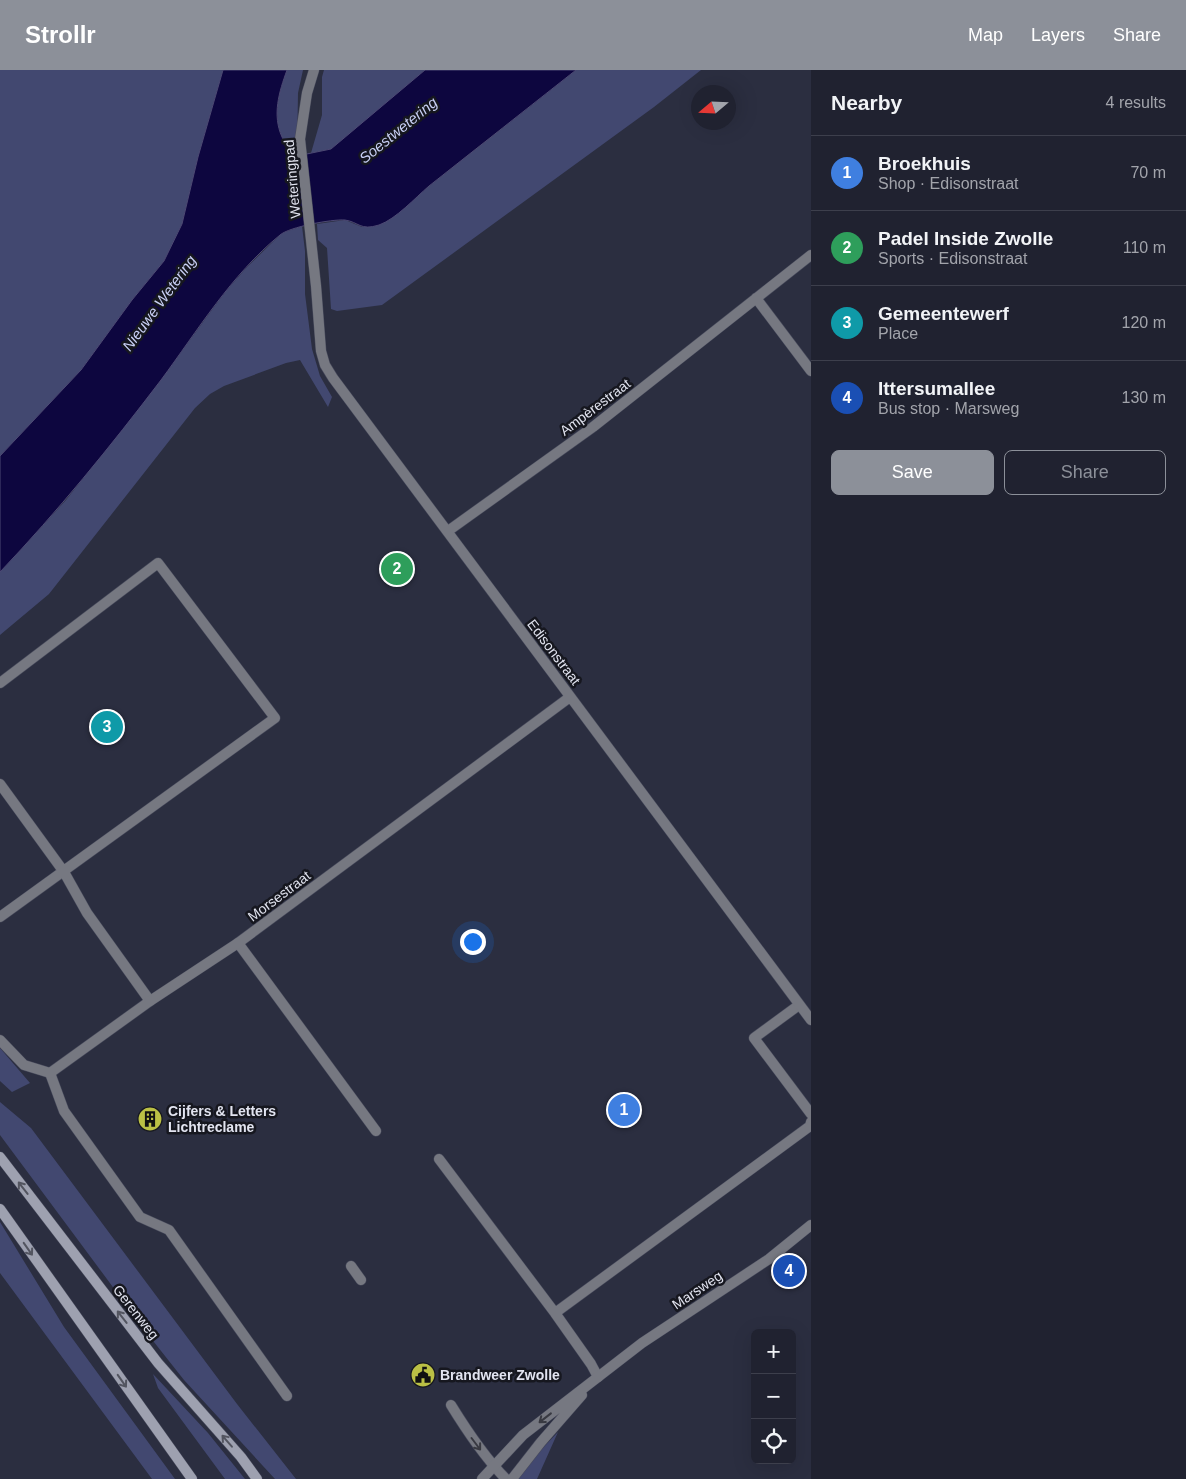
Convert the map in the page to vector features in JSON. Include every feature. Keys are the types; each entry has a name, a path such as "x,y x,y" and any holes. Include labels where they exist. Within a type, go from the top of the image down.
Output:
{"main road":[{"name":"Gerenweg","path":"0,1157 158,1363 241,1457 257,1479"},
{"path":"0,1209 192,1479"}],"street":[{"name":"Weteringpad","path":"314,70 307,93 300,139 316,286"},
{"name":"Ampèrestraat","path":"448,531 593,427 811,255"},
{"name":"Edisonstraat","path":"316,286 321,351 325,365 333,378 811,1020"},
{"path":"756,298 811,371"},
{"path":"0,683 158,563 275,718 0,917"},
{"name":"Morsestraat","path":"50,1073 150,1001 238,943 570,697"},
{"path":"0,784 64,872 87,913 150,1001"},
{"path":"238,943 376,1131"},
{"path":"799,1005 754,1038 811,1114"},
{"path":"0,1040 24,1064 50,1073 64,1111 140,1217 168,1230 287,1396"},
{"path":"555,1313 810,1126 811,1122"},
{"path":"439,1159 555,1313 598,1377"},
{"name":"Marsweg","path":"482,1479 523,1435 642,1343 769,1258 811,1225"},
{"path":"351,1266 361,1280"},
{"name":"Marsweg","path":"512,1479 541,1442 598,1377"},
{"path":"450,1405 493,1467 506,1479"}],"shaded area":[{"path":"0,70 223,70 198,157 182,224 164,261 132,300 81,370 0,456"},
{"path":"287,70 303,70 298,93 297,156 283,140 277,120 279,95"},
{"path":"324,70 425,70 340,143 331,149 311,153 322,115 322,77"},
{"path":"576,70 701,70 654,107 382,305 337,311 331,309 327,248 318,240 317,224 345,220 362,227 393,217 419,194"},
{"path":"302,226 305,251 305,294 312,349 320,376 332,397 328,407 300,360 286,363 224,386 210,394 195,408 49,594 0,635 0,572 66,500 160,381 225,292 247,267 282,233"},
{"path":"0,1048 30,1083 12,1092 0,1081"},
{"path":"0,1102 31,1128 237,1404 296,1479 275,1479 184,1380 150,1337 0,1135"},
{"path":"0,1222 64,1327 175,1479 152,1479 0,1273"},
{"path":"153,1374 208,1433 245,1479 225,1479 158,1388"},
{"path":"558,1432 537,1479 513,1479"}],"water":[{"path":"223,70 287,70 279,95 277,120 283,140 297,156 331,149 425,70 576,70 429,186 399,213 385,222 373,227 364,227 345,220 331,221 301,226 280,235 262,251 231,285 161,380 103,454 0,572 0,456 81,370 132,300 164,261 182,224 198,157"}],"place":[{"name":"Padel Inside Zwolle","path":"397,569"},
{"name":"Gemeentewerf","path":"107,727"},
{"name":"Broekhuis","path":"624,1110"},
{"name":"Cijfers & Letters Lichtreclame","path":"150,1119"},
{"name":"Ittersumallee","path":"789,1271"},
{"name":"Brandweer Zwolle","path":"423,1375"}],"water label":[{"name":"Soestwetering","path":"398,130"},
{"name":"Nieuwe Wetering","path":"159,303"}]}
